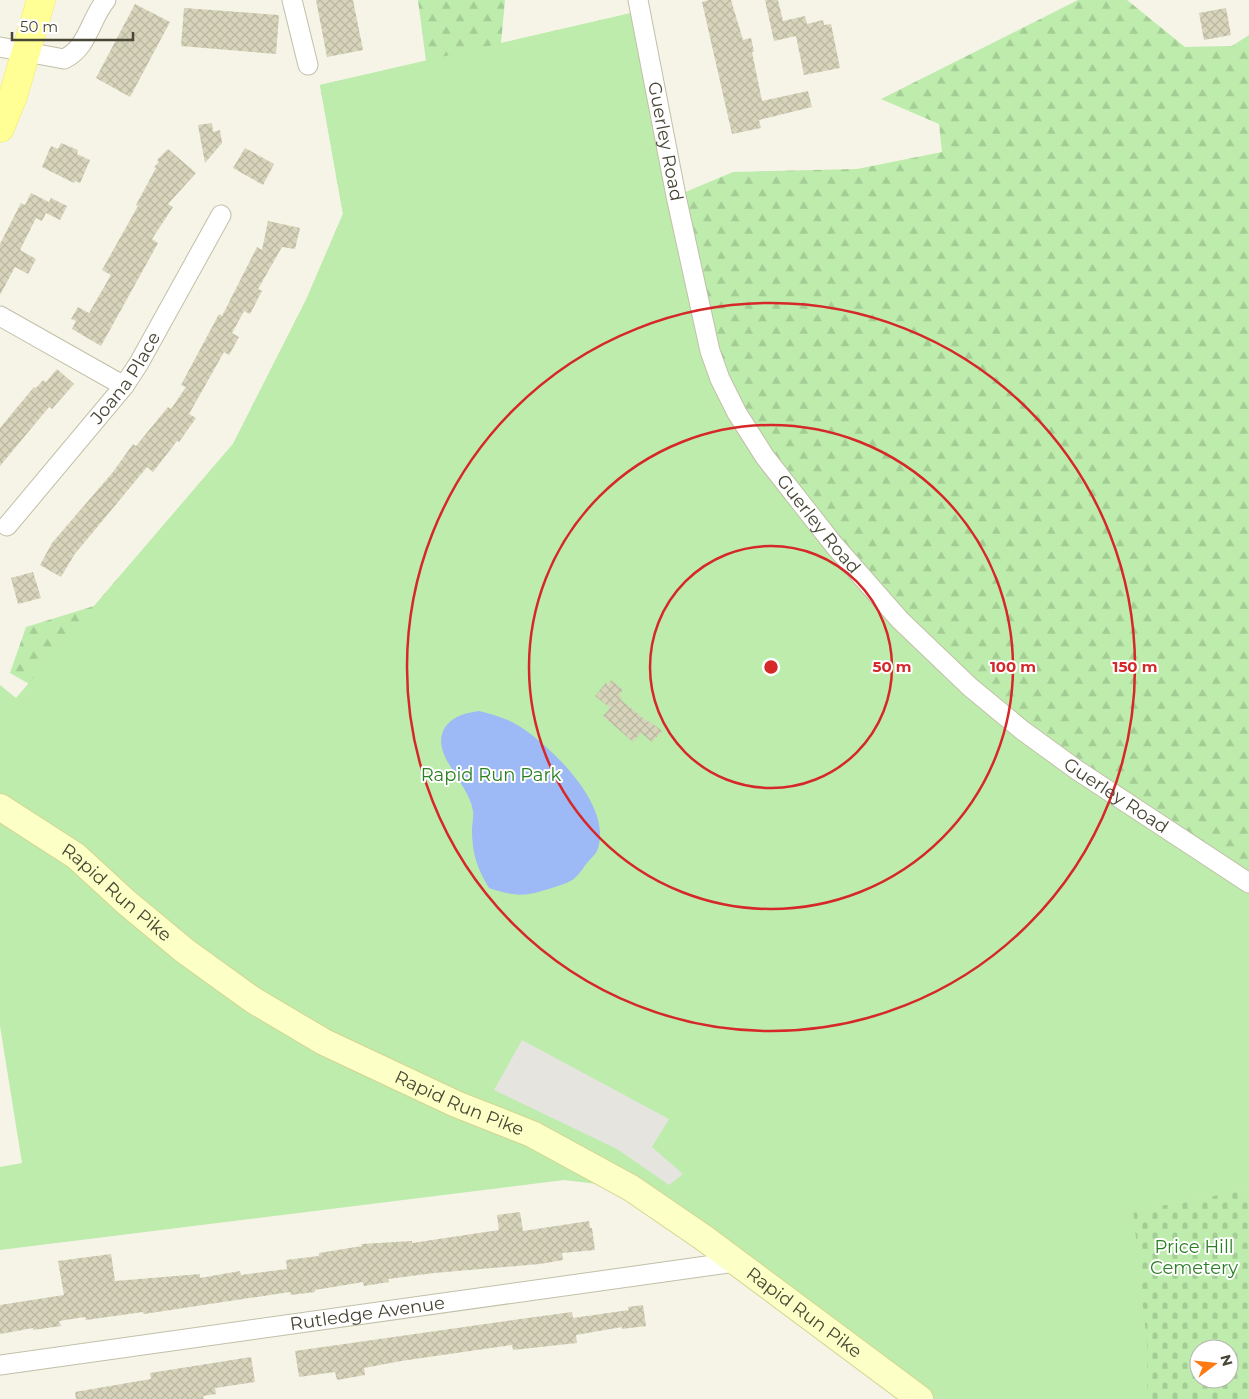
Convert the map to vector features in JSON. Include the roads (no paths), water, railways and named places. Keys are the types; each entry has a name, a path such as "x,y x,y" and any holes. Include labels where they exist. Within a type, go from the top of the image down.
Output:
{"main road":[{"path":"0,128 13,96 13,50 41,0"}],"street":[{"path":"13,50 64,59 72,55 83,43 100,8 106,0"},
{"path":"292,0 308,64"},
{"name":"Guerley Road","path":"638,0 676,196 710,351 720,379 737,413 765,457 834,545 900,620 970,687 1022,730 1077,770 1249,883"},
{"name":"Joana Place","path":"7,526 124,386 139,363 222,215"},
{"path":"0,316 124,386"},
{"name":"Rapid Run Pike","path":"0,807 76,856 126,902 185,951 253,1000 324,1042 456,1104 532,1134 578,1157 670,1214 920,1399"},
{"name":"Rutledge Avenue","path":"0,1365 735,1262"}],"water":[{"path":"479,711 515,723 538,740 566,767 590,800 597,817 600,834 597,851 571,881 545,890 522,895 489,888 485,881 474,853 473,813 470,800 445,757 442,746 442,736 449,722 461,715"}],"park label":[{"name":"Rapid Run Park","path":"491,775"},
{"name":"Price Hill Cemetery","path":"1194,1257"}]}
